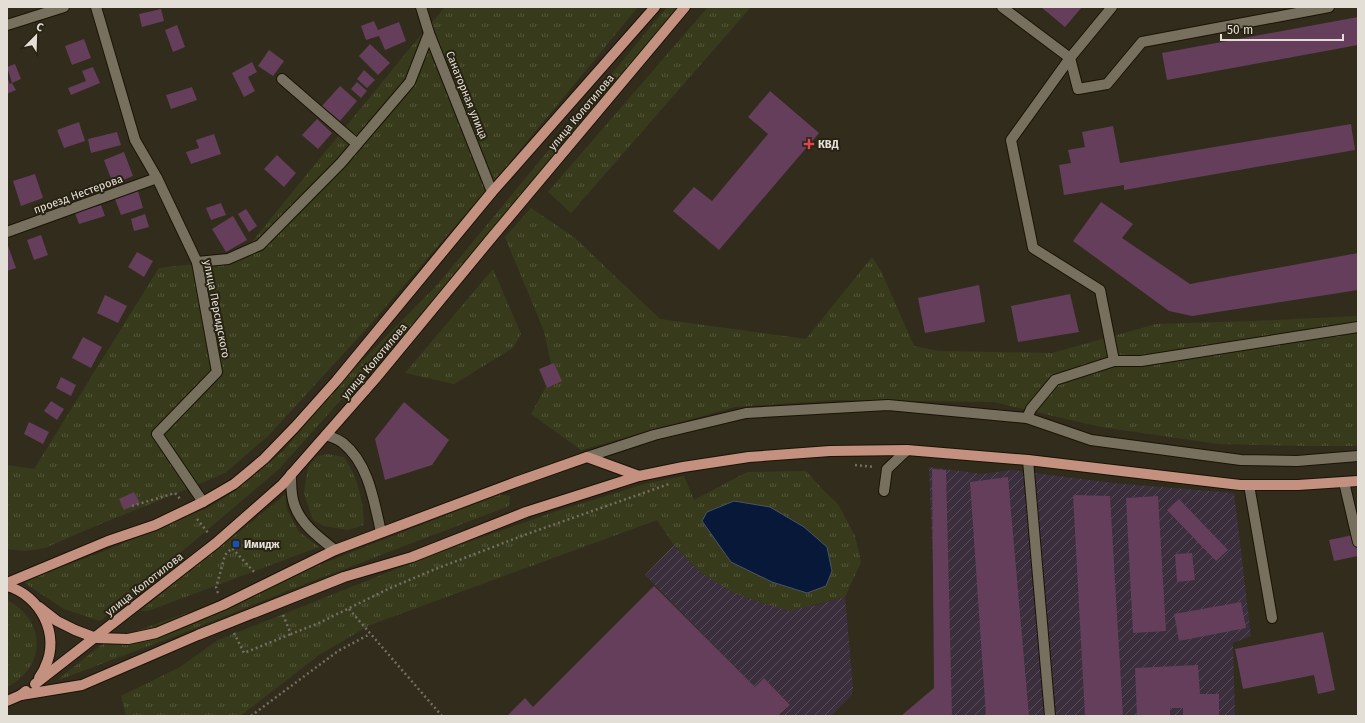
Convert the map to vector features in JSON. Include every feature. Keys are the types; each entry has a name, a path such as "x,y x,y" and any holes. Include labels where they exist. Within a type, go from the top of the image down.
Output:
{"main road":[{"name":"улица Колотилова","path":"7,584 108,541 154,525 203,502 234,484 264,460 337,380 492,192 656,7"},
{"name":"улица Колотилова","path":"7,701 21,695 96,638 216,543 282,485 375,379 685,7"},
{"path":"21,695 82,684 230,622 344,577 412,557 526,512 640,476 683,467 749,457 830,451 907,450 1028,460 1249,485 1298,485 1358,481"},
{"path":"39,607 57,621 96,638 128,639 156,633 222,605 335,550 587,457 640,476"},
{"name":"улица Колотилова","path":"7,584 28,596 39,607 48,626 51,647 46,667 35,684"}],"street":[{"path":"7,25 64,7"},
{"name":"улица Персидского","path":"96,7 135,140 157,178 197,262 217,372 157,434 203,502"},
{"name":"Санаторная улица","path":"421,7 429,33 492,192"},
{"path":"1002,7 1070,58 1078,89 1107,84 1142,42 1329,7"},
{"path":"1112,7 1070,58 1011,140 1033,248 1100,290 1114,361"},
{"path":"197,262 228,259 260,245 341,163 410,82 429,33"},
{"path":"282,79 357,144"},
{"name":"проезд Нестерова","path":"7,232 157,178"},
{"path":"1027,418 1031,409 1055,380 1114,361 1141,361 1358,327"},
{"path":"587,457 654,435 746,413 888,405 1027,418 1091,440 1241,460 1298,461 1358,456"},
{"path":"326,435 342,442 353,453 368,481 381,532"},
{"path":"884,491 887,469 907,450"},
{"path":"1028,460 1050,716"},
{"path":"291,474 293,501 302,520 335,550"},
{"path":"1344,482 1356,527 1358,542"},
{"path":"1249,485 1272,618"}],"path":[{"path":"848,464 887,469"},
{"path":"230,622 244,653 319,623 388,589 433,570 676,482"},
{"path":"222,605 216,588 225,554 232,548 265,584"},
{"path":"277,603 291,634"},
{"path":"348,609 442,716"},
{"path":"251,716 338,651 370,634"}],"shaded area":[{"path":"929,467 982,474 1013,470 1113,483 1234,493 1251,636 1233,643 1235,716 908,716 938,690"},
{"path":"674,545 700,572 813,606 845,597 853,688 852,695 831,716 780,716 790,705 764,678 755,687 645,575"}],"green space":[{"path":"445,7 638,7 501,173 368,327 268,436 225,473 45,548 26,551 7,549 7,465 34,469 159,268 238,259"},
{"path":"667,7 679,7 417,321 348,392 278,470 100,621 64,609 22,581 97,554 208,508 235,491 283,451 341,382 438,284"},
{"path":"708,7 751,7 571,213 548,192"},
{"path":"531,208 575,238 660,319 806,339 872,257 881,271 914,346 938,351 1052,353 1156,324 1358,316 1358,446 1219,444 1101,427 993,402 838,400 735,407 581,450 531,414 553,374 544,331 505,237"},
{"path":"493,269 521,334 513,348 454,384 405,373"},
{"path":"328,454 344,457 349,465 359,490 364,525 348,530 324,526 313,520 304,493 308,467 317,456"},
{"path":"806,471 838,504 855,536 861,562 845,597 790,611 734,593 700,572 674,545 657,520 370,625 319,655 240,716 126,716 121,696 180,667 218,640 434,554 557,511 648,483 684,476 694,500 747,472"},
{"path":"500,494 510,496 509,506 56,681 105,642 286,578"},
{"path":"285,495 287,510 299,532 319,547 148,611 140,611"},
{"path":"7,600 20,609 29,619 35,631 37,644 35,656 29,668 20,678 7,687"}],"water":[{"path":"734,501 770,507 804,527 827,547 832,571 826,586 807,593 772,582 731,562 702,521 707,512"}],"building":[{"path":"1041,7 1082,7 1065,27"},
{"path":"161,9 164,21 142,27 139,14"},
{"path":"1358,17 1358,45 1167,80 1162,53"},
{"path":"374,21 378,30 399,22 406,41 385,50 379,36 366,40 361,26"},
{"path":"177,25 185,47 173,52 165,30"},
{"path":"84,39 91,58 72,65 65,46"},
{"path":"370,44 390,63 378,75 359,56"},
{"path":"269,50 284,61 273,76 258,66"},
{"path":"252,62 257,72 248,77 255,91 244,97 232,73"},
{"path":"15,64 21,79 12,83 7,67"},
{"path":"93,67 100,83 71,95 68,88 86,81 82,71"},
{"path":"364,70 375,80 367,88 357,79"},
{"path":"7,77 10,84 12,83 16,90 7,94"},
{"path":"357,82 367,91 361,98 351,89"},
{"path":"340,86 357,101 340,121 322,106"},
{"path":"192,87 197,100 171,109 166,95"},
{"path":"770,91 819,133 719,250 673,211 694,187 712,201 768,134 748,117"},
{"path":"317,119 332,133 318,149 302,135"},
{"path":"79,122 85,141 64,148 57,130"},
{"path":"1351,124 1355,150 1124,190 1124,185 1064,195 1059,165 1071,163 1068,150 1085,147 1082,132 1113,126 1120,163"},
{"path":"117,132 121,145 91,153 88,139"},
{"path":"214,134 221,154 191,164 186,152 199,148 196,140"},
{"path":"124,152 133,176 113,184 104,160"},
{"path":"277,155 296,173 284,187 264,169"},
{"path":"35,174 43,198 21,206 13,181"},
{"path":"138,191 143,208 121,215 115,199"},
{"path":"1101,202 1133,224 1122,238 1190,284 1358,253 1358,290 1192,316 1169,311 1073,241"},
{"path":"221,203 226,215 211,220 206,208"},
{"path":"101,205 105,216 79,224 75,213"},
{"path":"246,209 257,226 249,232 238,214"},
{"path":"145,214 149,227 134,231 131,219"},
{"path":"233,216 247,240 226,252 212,229"},
{"path":"41,235 48,255 34,260 27,240"},
{"path":"7,243 16,268 7,271"},
{"path":"137,252 153,261 144,277 128,267"},
{"path":"979,285 985,322 925,333 918,298"},
{"path":"1070,294 1079,332 1018,342 1011,306"},
{"path":"105,295 127,306 118,323 97,313"},
{"path":"83,337 102,347 91,368 72,358"},
{"path":"554,363 562,381 547,388 539,369"},
{"path":"61,377 76,385 71,396 56,388"},
{"path":"51,401 64,409 57,420 44,411"},
{"path":"404,402 449,440 432,465 385,480 375,439"},
{"path":"29,422 49,432 43,444 24,434"},
{"path":"932,469 946,470 952,716 901,716 934,688"},
{"path":"1008,477 1029,716 986,716 970,482"},
{"path":"134,492 140,503 124,510 119,499"},
{"path":"1073,495 1110,496 1123,716 1085,716"},
{"path":"1158,496 1166,631 1133,633 1126,498"},
{"path":"1179,499 1228,550 1216,561 1167,510"},
{"path":"1358,534 1358,556 1334,561 1329,540"},
{"path":"1192,553 1195,580 1177,582 1175,554"},
{"path":"654,586 755,687 764,678 790,705 778,716 507,716 525,698 533,707"},
{"path":"1241,602 1246,628 1179,641 1174,614"},
{"path":"1323,632 1335,690 1318,694 1314,675 1243,689 1235,649"},
{"path":"1198,665 1200,694 1219,694 1219,716 1183,716 1183,708 1170,708 1170,716 1137,716 1135,668"}],"place":[{"name":"КВД","path":"809,144"},
{"name":"Имидж","path":"236,544"}]}
